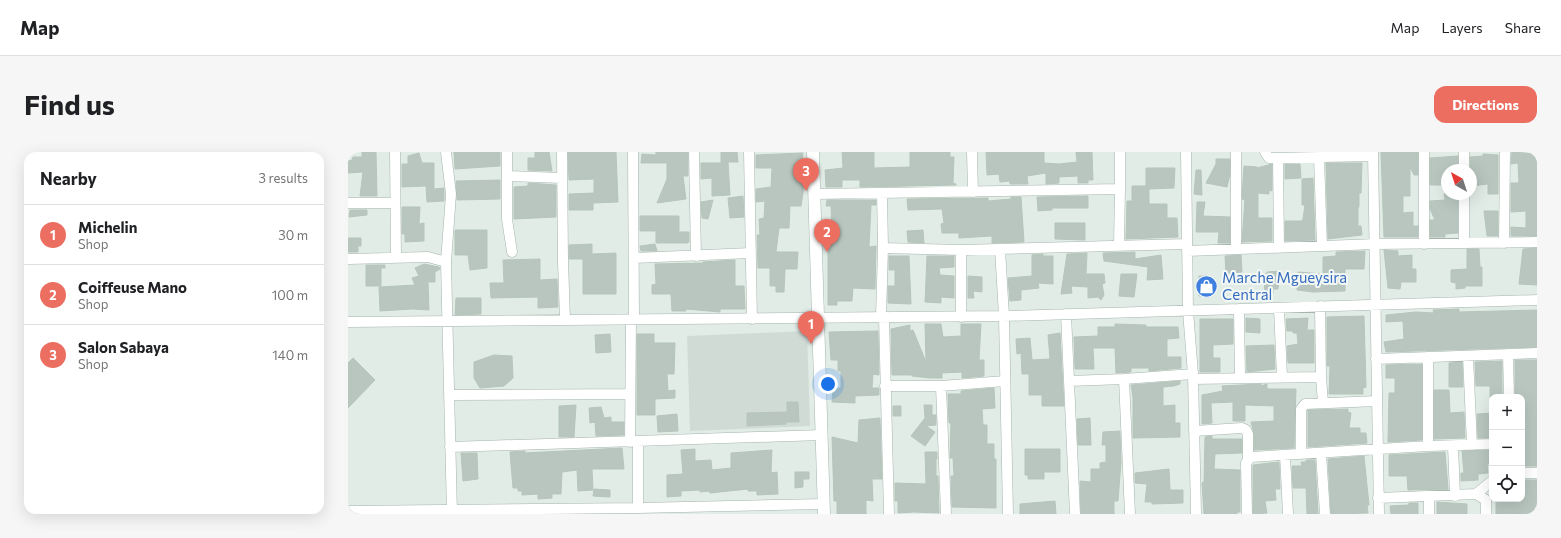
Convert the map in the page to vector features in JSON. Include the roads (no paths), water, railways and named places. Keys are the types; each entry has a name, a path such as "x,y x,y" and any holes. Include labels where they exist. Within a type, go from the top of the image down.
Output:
{"street":[{"path":"395,152 396,258"},
{"path":"446,152 451,194 446,262 452,511"},
{"path":"507,152 507,218 512,252"},
{"path":"562,152 565,320"},
{"path":"633,152 634,258 630,394 638,508"},
{"path":"694,152 696,256"},
{"path":"749,152 752,319"},
{"path":"348,511 638,508 760,510 824,509 813,152"},
{"path":"972,152 973,192"},
{"path":"1119,245 1120,152"},
{"path":"1186,152 1188,311 1193,376 1196,514"},
{"path":"1236,152 1236,248"},
{"path":"1265,152 1269,158 1373,154 1376,244 1375,306 1379,514"},
{"path":"1424,152 1424,244"},
{"path":"1464,152 1464,164"},
{"path":"1504,243 1505,152"},
{"path":"1319,157 1322,246"},
{"path":"1278,158 1279,247"},
{"path":"507,176 562,178"},
{"path":"814,194 1120,189"},
{"path":"882,193 883,317 889,514"},
{"path":"1464,200 1464,243"},
{"path":"348,203 395,203"},
{"path":"883,248 961,250 1119,245 1187,248 1236,248 1376,244 1537,242"},
{"path":"1000,249 1006,381 1008,514"},
{"path":"961,250 961,317"},
{"path":"634,258 751,253"},
{"path":"348,259 428,257 446,262"},
{"path":"348,322 961,317 1320,306 1375,306 1537,300"},
{"path":"1320,306 1323,403"},
{"path":"1279,308 1282,377"},
{"path":"1239,309 1240,378"},
{"path":"1066,314 1075,514"},
{"path":"1376,358 1537,353"},
{"path":"1508,354 1509,394"},
{"path":"1468,356 1472,445"},
{"path":"1428,357 1428,446"},
{"path":"1070,381 1193,376 1240,378 1322,377"},
{"path":"1124,379 1130,514"},
{"path":"885,386 941,386 1006,381"},
{"path":"941,386 946,514"},
{"path":"450,395 630,394"},
{"path":"1301,454 1301,408 1305,404 1377,401"},
{"path":"1194,431 1242,428 1246,430 1248,434 1248,459 1246,463 1247,514"},
{"path":"450,447 822,435"},
{"path":"1248,459 1251,457 1378,449 1489,444"},
{"path":"1453,446 1456,496"},
{"path":"1321,453 1325,514"},
{"path":"1285,455 1288,514"},
{"path":"1525,473 1537,473"},
{"path":"1378,498 1476,494 1489,483"},
{"path":"1476,494 1486,500 1486,514"},
{"path":"1429,497 1429,514"}],"place":[{"name":"Salon Sabaya","path":"806,191"},
{"name":"Coiffeuse Mano","path":"827,252"},
{"name":"Marche Mgueysira Central","path":"1206,286"},
{"name":"Michelin","path":"811,344"}]}
